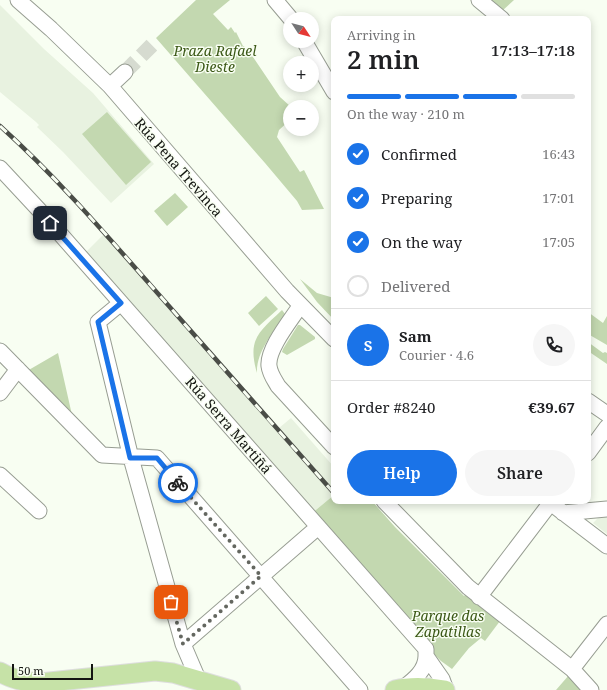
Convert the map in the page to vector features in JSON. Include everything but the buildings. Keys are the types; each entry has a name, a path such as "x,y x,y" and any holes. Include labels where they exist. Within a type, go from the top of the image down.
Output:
{"main road":[{"path":"0,672 16,680 27,682 92,684 155,671 173,673 198,679 231,690"},
{"path":"399,689 428,687 445,690"}],"street":[{"name":"Rúa Pena Trevinca","path":"18,0 51,29 110,86 300,306 331,336"},
{"path":"275,0 284,12"},
{"path":"479,0 496,16"},
{"path":"308,48 331,87"},
{"path":"110,86 125,72"},
{"name":"Rúa Serra Martiñá","path":"0,168 121,303 426,652 442,679 445,690"},
{"path":"121,303 98,322 130,458 183,644 198,679"},
{"path":"300,306 276,343 269,361 271,375 278,386 331,444"},
{"path":"0,351 102,455 130,458 157,458 360,690"},
{"path":"0,393 18,369"},
{"path":"591,402 607,414"},
{"path":"591,449 607,427"},
{"path":"0,475 38,511"},
{"path":"389,504 468,587 572,669 591,690"},
{"path":"479,597 549,504"},
{"path":"553,504 607,546"},
{"path":"563,512 607,509"},
{"path":"183,644 318,527"},
{"path":"572,669 607,624"},
{"path":"399,689 414,680 421,671 426,663 426,652"}],"shaded area":[{"path":"0,5 44,49 93,93 154,164 111,203 37,127 39,125 36,122 0,92"},
{"path":"104,234 107,234 279,428 291,418 331,464 331,497 311,514 83,255"},
{"path":"600,516 607,516 607,534 593,523"}],"green space":[{"name":"Praza Rafael Dieste","path":"196,0 230,0 213,14 228,30 231,27 235,33 236,32 243,46 247,51 249,51 283,100 283,126 279,130 277,137 300,172 304,170 324,209 302,210 297,201 265,163 156,38"},
{"path":"490,0 514,0 502,11"},
{"path":"107,112 151,162 126,185 82,134"},
{"path":"175,193 188,207 167,226 154,211"},
{"path":"300,279 317,293 331,297 331,317 317,302"},
{"path":"266,296 278,309 259,326 248,313"},
{"path":"282,310 285,314 262,350 257,365 257,373 253,352 254,344 261,331"},
{"path":"591,314 603,323 607,316 607,345 591,336"},
{"path":"298,325 315,337 315,339 287,355 282,352 283,349"},
{"path":"591,344 603,353 607,353 607,364 591,353"},
{"path":"58,353 72,415 27,371"},
{"name":"Parque das Zapatillas","path":"331,497 331,504 375,504 395,527 464,596 467,593 500,621 485,641 481,638 469,648 452,669 441,661 428,648 311,514"},
{"path":"569,675 582,690 556,690"}],"tunnel":[{"path":"125,72 156,41"}],"railway":[{"path":"0,126 23,147 87,213 331,490"}],"way so far":[{"path":"171,602 183,644 261,576 178,483"}],"route":[{"path":"50,223 121,303 98,322 130,458 157,458 178,483"}]}
